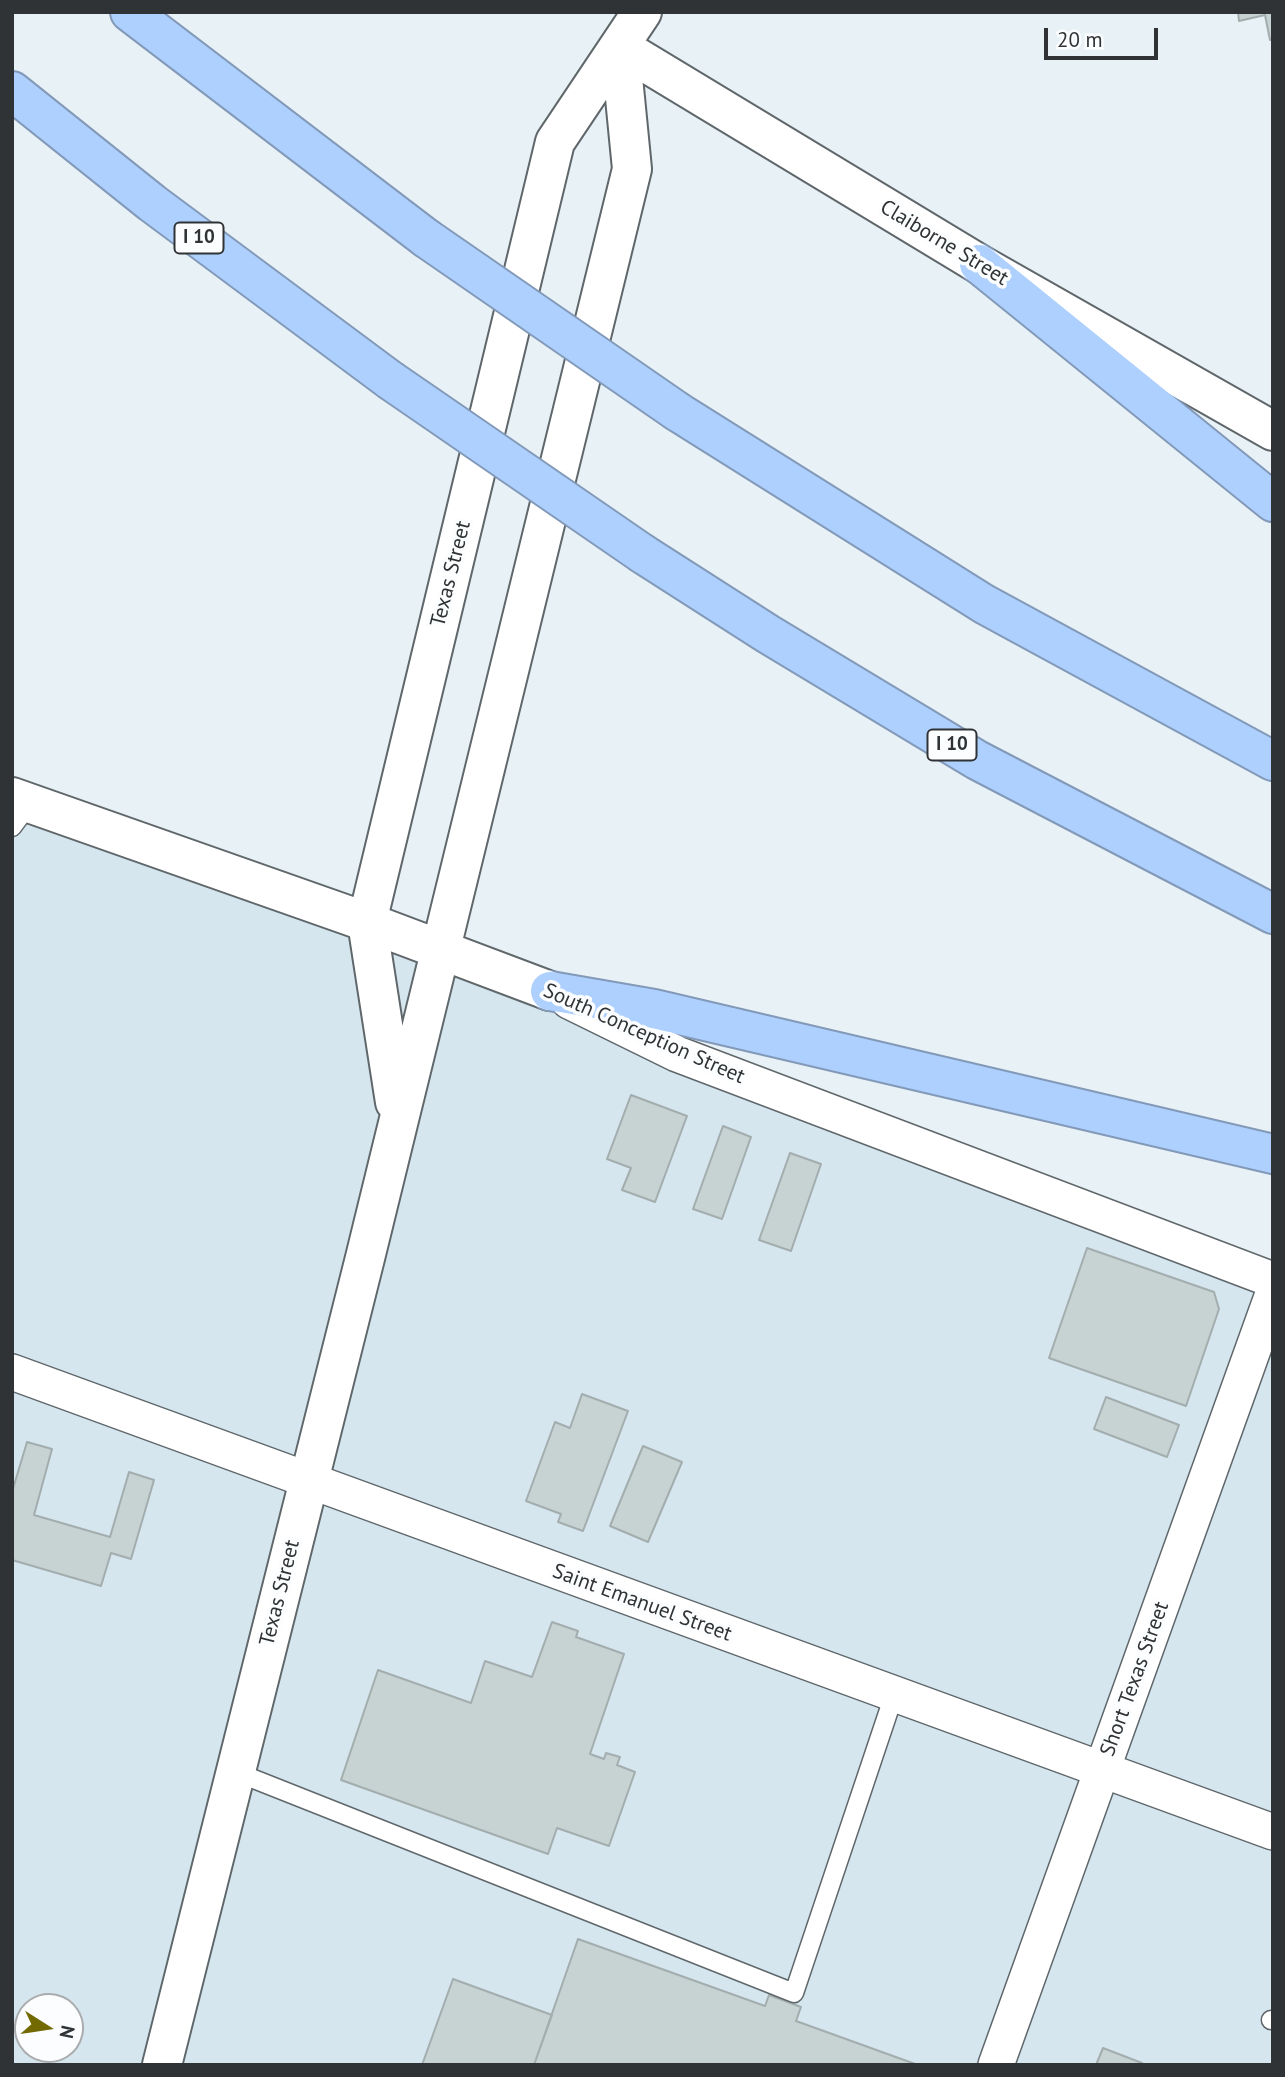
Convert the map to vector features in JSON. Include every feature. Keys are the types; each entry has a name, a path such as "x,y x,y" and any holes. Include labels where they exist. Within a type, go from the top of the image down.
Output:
{"highway":[{"path":"130,12 426,237 678,412 984,604 1273,761"},
{"name":"I 10","path":"12,91 152,203 390,380 643,554 768,634 977,760 1273,914"},
{"path":"979,264 1273,502"},
{"path":"551,991 654,1009 1273,1154"}],"street":[{"name":"Texas Street","path":"398,1121 367,922 555,142 642,12"},
{"name":"Texas Street","path":"162,2065 632,169 620,47"},
{"name":"Claiborne Street","path":"620,47 979,264 1273,431"},
{"name":"South Conception Street","path":"18,809 367,922 551,991 677,1054 1273,1280"},
{"name":"Short Texas Street","path":"996,2065 1273,1294"},
{"name":"Saint Emanuel Street","path":"12,1372 1273,1832"}],"lane":[{"path":"236,1772 794,1993 894,1695"}],"shaded area":[{"path":"12,798 1273,1280 1273,2065 12,2065"}],"building":[{"path":"1238,12 1273,12 1273,39 1270,40 1265,15 1239,21"},
{"path":"631,1095 687,1116 655,1202 622,1190 631,1168 607,1159"},
{"path":"723,1126 751,1137 722,1219 693,1209"},
{"path":"790,1153 821,1164 791,1251 759,1240"},
{"path":"1087,1248 1214,1292 1219,1309 1186,1406 1049,1358"},
{"path":"582,1394 628,1411 583,1531 558,1522 561,1514 526,1501 555,1422 570,1428"},
{"path":"1106,1397 1179,1425 1167,1457 1094,1429"},
{"path":"27,1442 52,1449 34,1515 110,1537 129,1472 154,1480 131,1559 111,1553 101,1586 12,1560 12,1492"},
{"path":"643,1446 682,1462 648,1542 610,1526"},
{"path":"552,1622 578,1631 576,1637 624,1654 590,1754 604,1759 606,1753 620,1757 617,1765 635,1772 609,1846 557,1828 548,1854 341,1780 378,1670 471,1703 485,1661 532,1677"},
{"path":"578,1939 765,2006 769,1995 801,2007 796,2021 918,2065 534,2065"},
{"path":"453,1979 552,2015 534,2065 422,2065"},
{"path":"1103,2048 1142,2063 1142,2065 1096,2065"}]}
